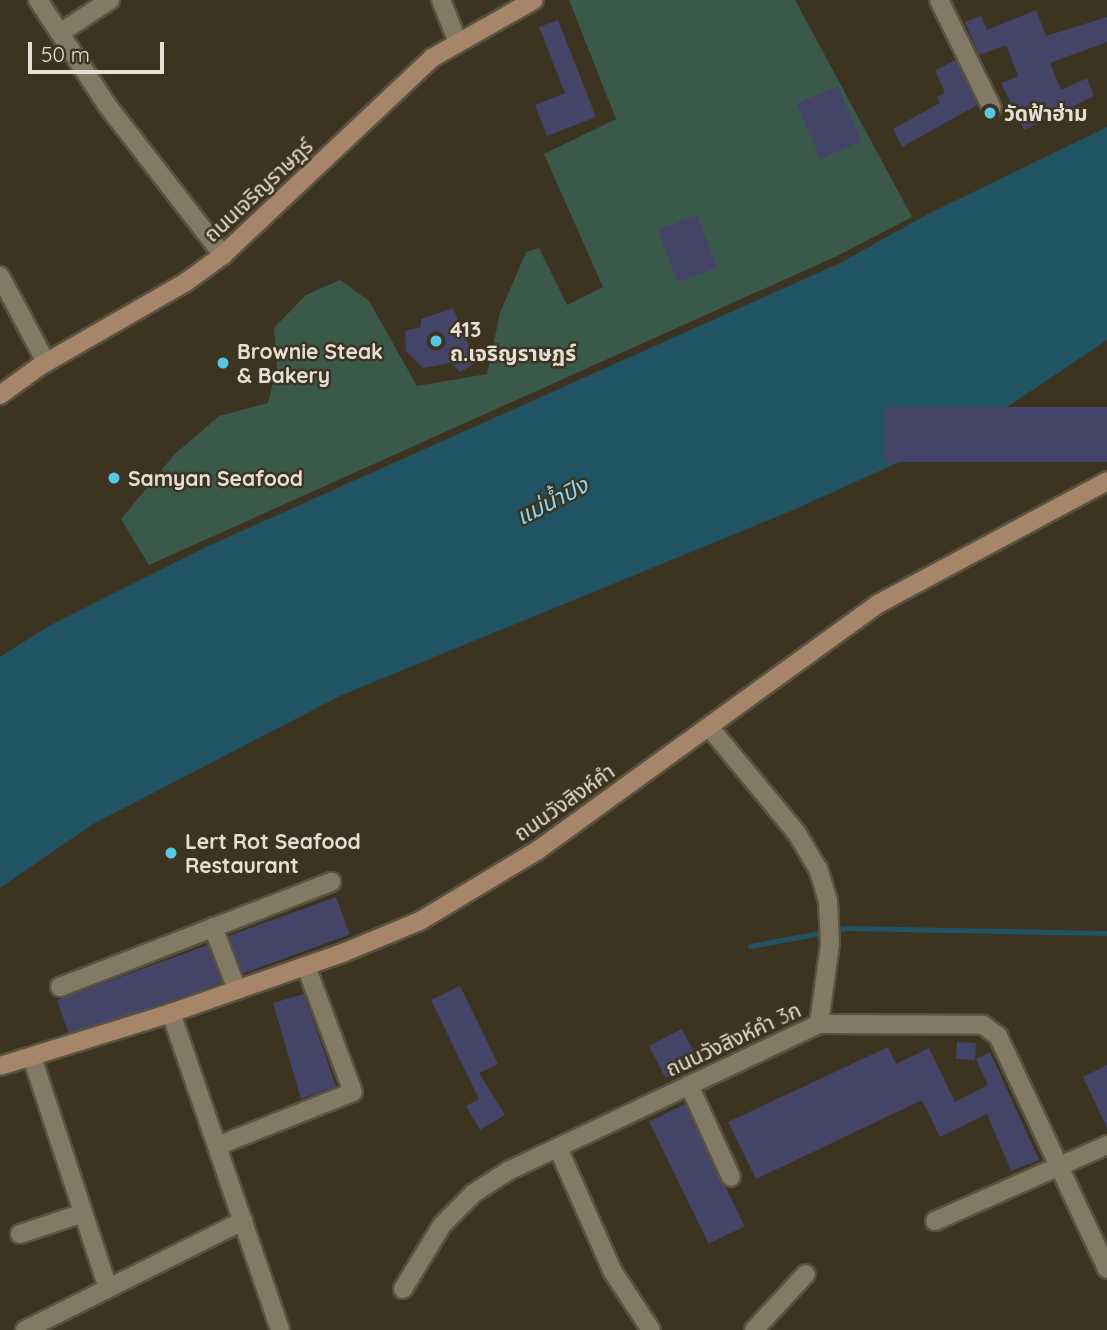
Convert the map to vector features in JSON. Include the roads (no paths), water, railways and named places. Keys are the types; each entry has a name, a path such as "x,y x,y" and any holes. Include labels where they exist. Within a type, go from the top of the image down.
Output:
{"street":[{"path":"38,0 107,105 223,255"},
{"path":"60,33 110,0"},
{"path":"441,0 457,40"},
{"name":"ถนนเจริญราษฎร์","path":"0,395 46,362 186,282 223,255 410,77 457,40 534,0"},
{"path":"939,0 992,108"},
{"path":"0,276 46,362"},
{"name":"ถนนวังสิงห์คำ","path":"0,1066 172,1013 306,966 420,921 476,889 709,727 878,604 1107,481"},
{"name":"ถนนวังสิงห์คำ 3ก","path":"403,1289 442,1225 474,1193 558,1148 819,1024 830,944 828,901 818,869 796,832 709,727"},
{"path":"60,987 331,882"},
{"path":"213,927 237,990"},
{"path":"217,1146 353,1091 306,966"},
{"path":"172,1013 281,1330"},
{"path":"819,1024 983,1025 998,1036 1107,1269"},
{"path":"32,1057 108,1289"},
{"path":"689,1085 731,1177"},
{"path":"935,1221 1107,1145"},
{"path":"558,1148 613,1272 651,1330"},
{"path":"20,1234 83,1213"},
{"path":"25,1330 243,1221"},
{"path":"754,1330 806,1274"}],"water":[{"name":"แม่น้ำปิง","path":"1107,127 1107,340 977,427 793,510 342,695 93,824 0,888 0,657 47,627 206,547 840,263 928,214"}],"waterway":[{"path":"750,946 846,928 1107,933"}],"place":[{"name":"วัดฟ้าฮ่าม","path":"990,113"},
{"name":"413 ถ.เจริญราษฏร์","path":"436,341"},
{"name":"Brownie Steak & Bakery","path":"223,363"},
{"name":"Samyan Seafood","path":"114,478"},
{"name":"Lert Rot Seafood Restaurant","path":"171,853"}]}
